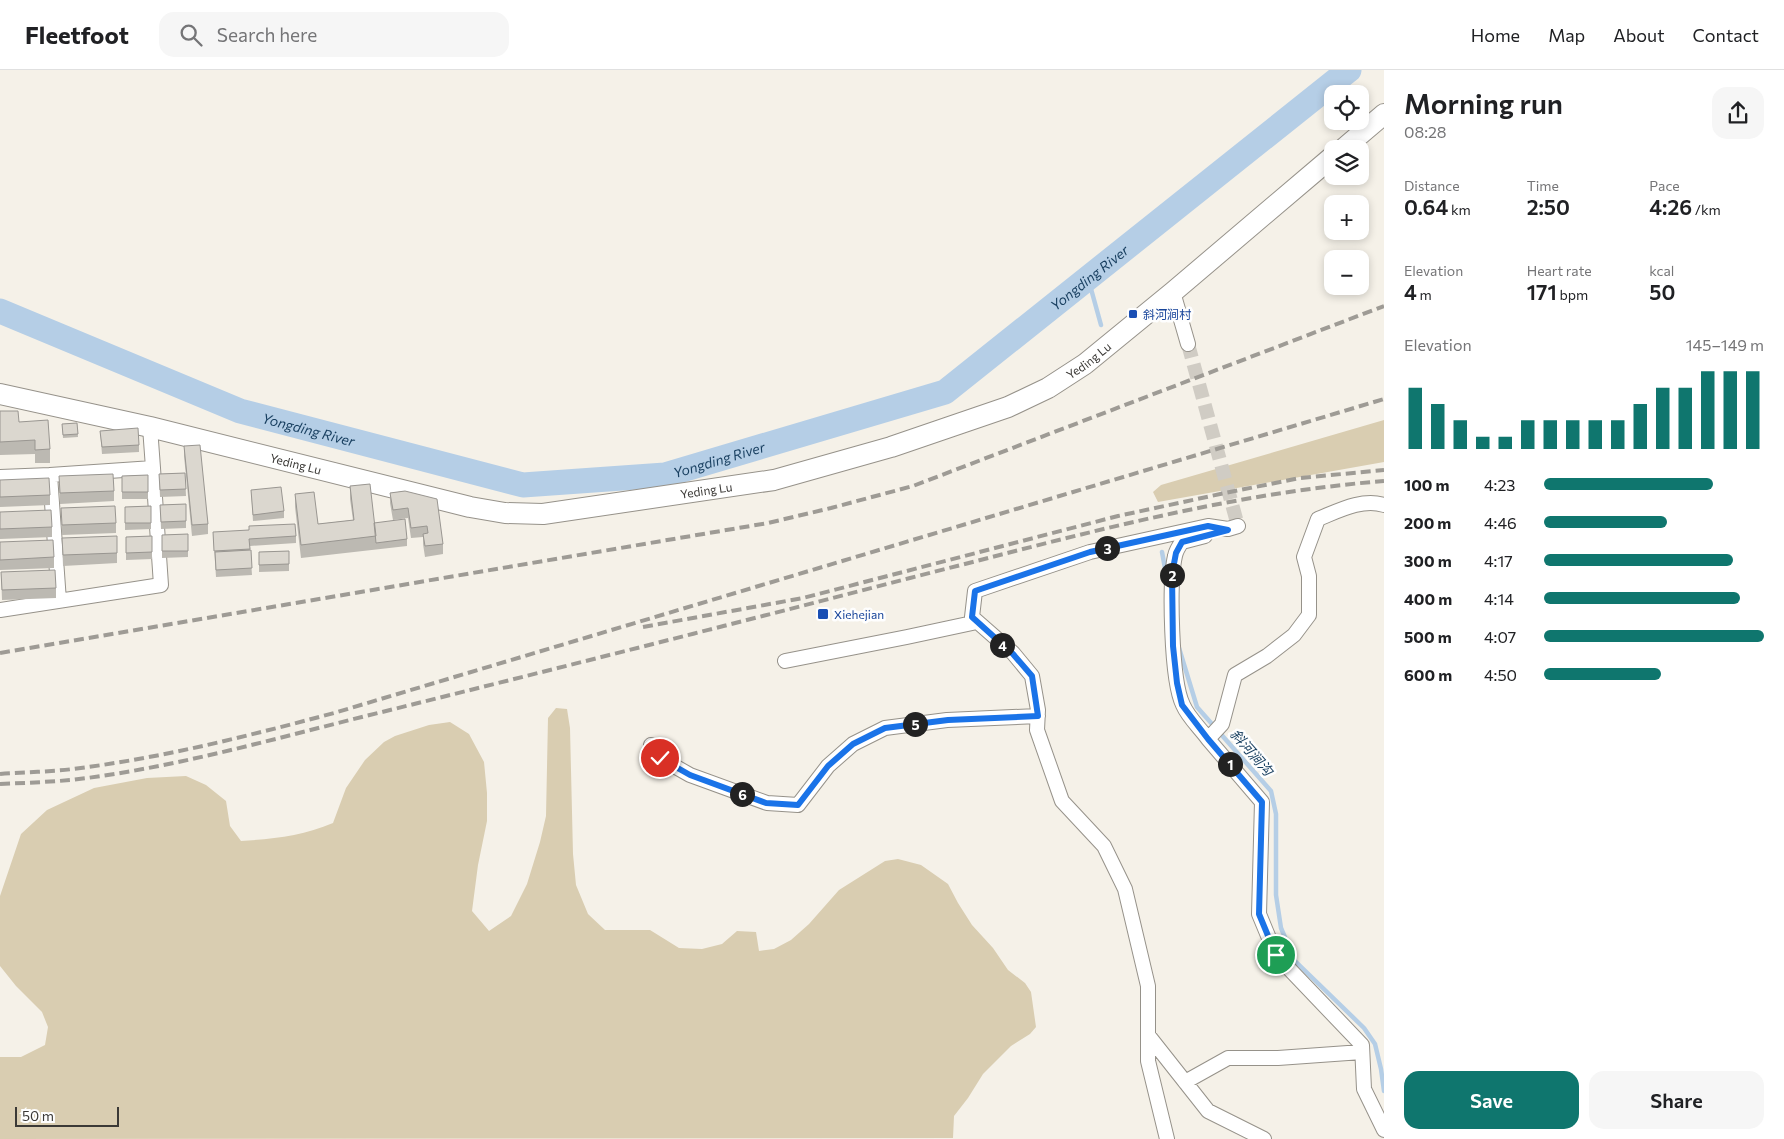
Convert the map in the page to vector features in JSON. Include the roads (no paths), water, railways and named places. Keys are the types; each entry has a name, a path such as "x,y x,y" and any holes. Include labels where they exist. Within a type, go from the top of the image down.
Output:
{"main road":[{"path":"1354,140 1384,114"},
{"name":"Yeding Lu","path":"0,394 150,427 470,507 505,513 542,514 774,480 891,447 1008,407 1048,388 1085,364 1324,164"}],"street":[{"path":"1173,292 1188,344"},
{"path":"0,610 160,585 150,427"},
{"path":"0,477 153,468"},
{"path":"50,475 59,601"},
{"path":"1214,732 1234,674 1267,656 1294,635 1309,614 1309,576 1304,556 1318,519 1352,505 1379,503 1384,505"},
{"path":"1167,1139 1148,1062 1148,986 1125,889 1104,846 1062,801 1037,730 1038,716 1032,676 1013,654 972,617 975,591 1090,552 1208,526 1233,528 1182,542 1176,553 1172,574 1173,633 1177,683 1182,705 1214,732 1262,802 1259,914 1276,955 1362,1044 1364,1089 1384,1130"},
{"path":"785,661 977,622"},
{"path":"651,745 660,758 690,775 766,803 798,805 828,766 853,744 885,728 948,720 1038,716"},
{"path":"1148,1035 1208,1111 1264,1139"},
{"path":"1185,1082 1228,1058 1278,1058 1362,1052"}],"waterway":[{"name":"Yongding River","path":"0,311 240,411 523,485 665,475 945,392 1349,70"},
{"name":"斜河涧沟","path":"1088,278 1101,325"},
{"name":"斜河涧沟","path":"1162,552 1167,579"},
{"name":"斜河涧沟","path":"1179,648 1197,707 1271,791 1276,814 1276,895 1281,928 1295,961 1364,1028 1375,1044 1384,1091"}],"tunnel":[{"path":"1188,344 1238,526"}],"railway":[{"path":"0,653 768,523 831,508 913,486 1384,306"},
{"path":"0,774 64,770 172,753 334,713 1384,399"},
{"path":"643,627 803,598 1118,516 1225,493 1300,478 1384,470"},
{"path":"0,784 71,780 110,775 187,760 1145,519 1263,496 1323,487 1384,481"}],"place":[{"name":"斜河涧村","path":"1133,314"},
{"name":"Xiehejian","path":"823,614"}]}
